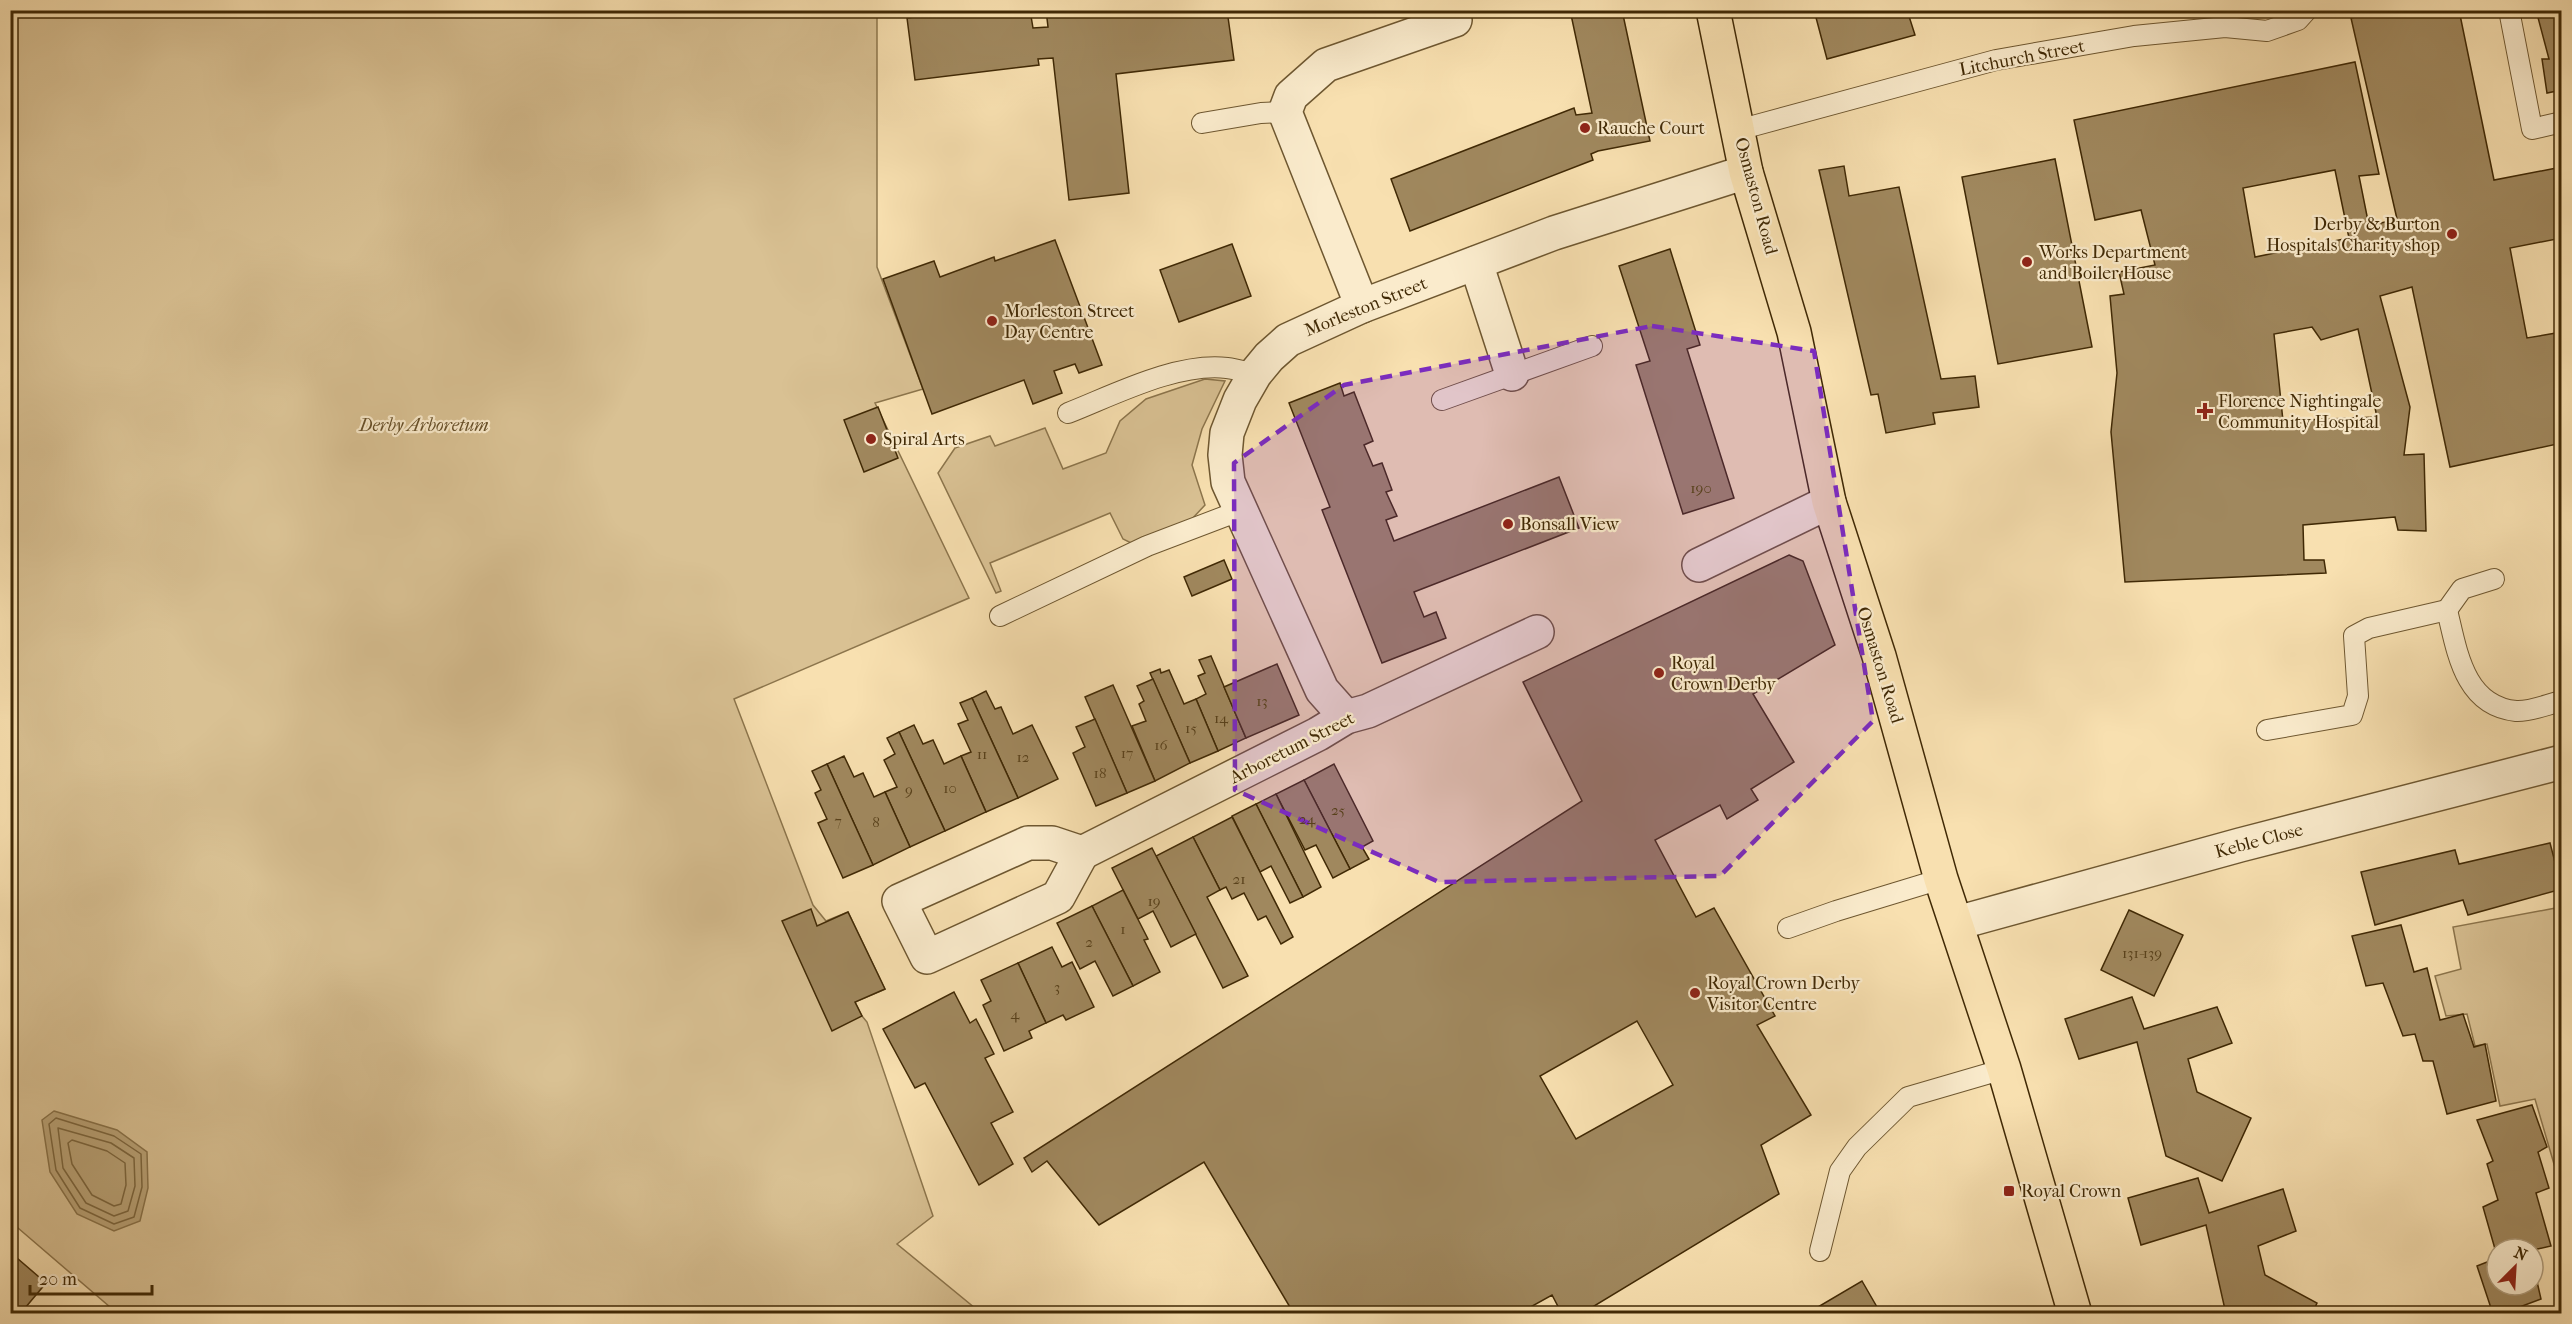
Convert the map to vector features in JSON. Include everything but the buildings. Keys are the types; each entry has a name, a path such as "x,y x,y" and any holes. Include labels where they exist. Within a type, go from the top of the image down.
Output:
{"main road":[{"name":"Osmaston Road","path":"1713,10 1746,172 1794,332 1829,502 1879,656 1941,879 2004,1069 2075,1314"}],"street":[{"path":"1362,306 1285,112 1291,96 1326,65 1455,20"},
{"name":"Morleston Street","path":"1346,717 1322,690 1239,511 1228,482 1225,455 1227,433 1240,400 1254,374 1288,340 1362,306 1554,233 1746,172"},
{"path":"1476,263 1512,374"},
{"path":"1699,565 1829,502"},
{"name":"Arboretum Street","path":"1082,853 1318,734 1346,717 1368,711 1538,632"},
{"name":"Keble Close","path":"1957,923 2240,845 2562,762"},
{"path":"1028,843 1053,843 1082,853 1058,897 927,957 899,901 1028,843"}],"lane":[{"name":"Litchurch Street","path":"1738,130 1996,60 2134,36 2225,27 2267,31 2298,20 2307,10"},
{"path":"2509,10 2532,129 2562,122"},
{"path":"1202,123 1261,113 1285,112"},
{"path":"1442,400 1592,346"},
{"path":"1068,413 1161,377 1198,368 1227,368 1254,374"},
{"path":"1000,616 1147,546 1239,511"},
{"path":"2266,730 2352,715 2358,696 2354,636 2369,628 2447,610 2462,590 2494,579"},
{"path":"2447,610 2466,677 2475,692 2493,706 2518,711 2562,701"},
{"path":"1788,928 1941,879"},
{"path":"1820,1251 1840,1171 1857,1147 1908,1097 2004,1069"}],"highlighted area":[{"path":"1652,326 1814,351 1873,721 1720,876 1439,882 1235,790 1234,463 1344,385"}],"green space":[{"name":"Derby Arboretum","path":"11,11 877,11 877,267 923,389 875,403 969,598 734,699 813,905 826,921 848,912 885,989 855,1002 867,1022 933,1216 897,1244 981,1313 117,1313 11,1222"},
{"path":"1205,379 1225,381 1202,429 1192,465 1205,505 1190,521 1133,544 1123,539 1110,513 990,563 1001,591 996,593 938,473 955,448 990,436 995,446 1045,428 1063,469 1106,453 1120,421 1146,399"},
{"path":"2561,907 2561,1188 2535,1099 2500,1106 2487,1044 2475,1046 2467,1014 2446,1016 2435,976 2461,969 2453,927"}],"water":[{"path":"54,1111 117,1130 147,1152 148,1188 140,1221 114,1231 77,1214 50,1172 42,1120"}],"place":[{"name":"Rauche Court","path":"1585,128"},
{"name":"Derby & Burton Hospitals Charity shop","path":"2452,234"},
{"name":"Works Department and Boiler House","path":"2027,262"},
{"name":"Morleston Street Day Centre","path":"992,321"},
{"name":"Florence Nightingale Community Hospital","path":"2205,411"},
{"name":"Spiral Arts","path":"871,439"},
{"name":"Bonsall View","path":"1508,524"},
{"name":"Royal Crown Derby","path":"1659,673"},
{"name":"Royal Crown Derby Visitor Centre","path":"1695,993"},
{"name":"Royal Crown","path":"2009,1191"}]}
